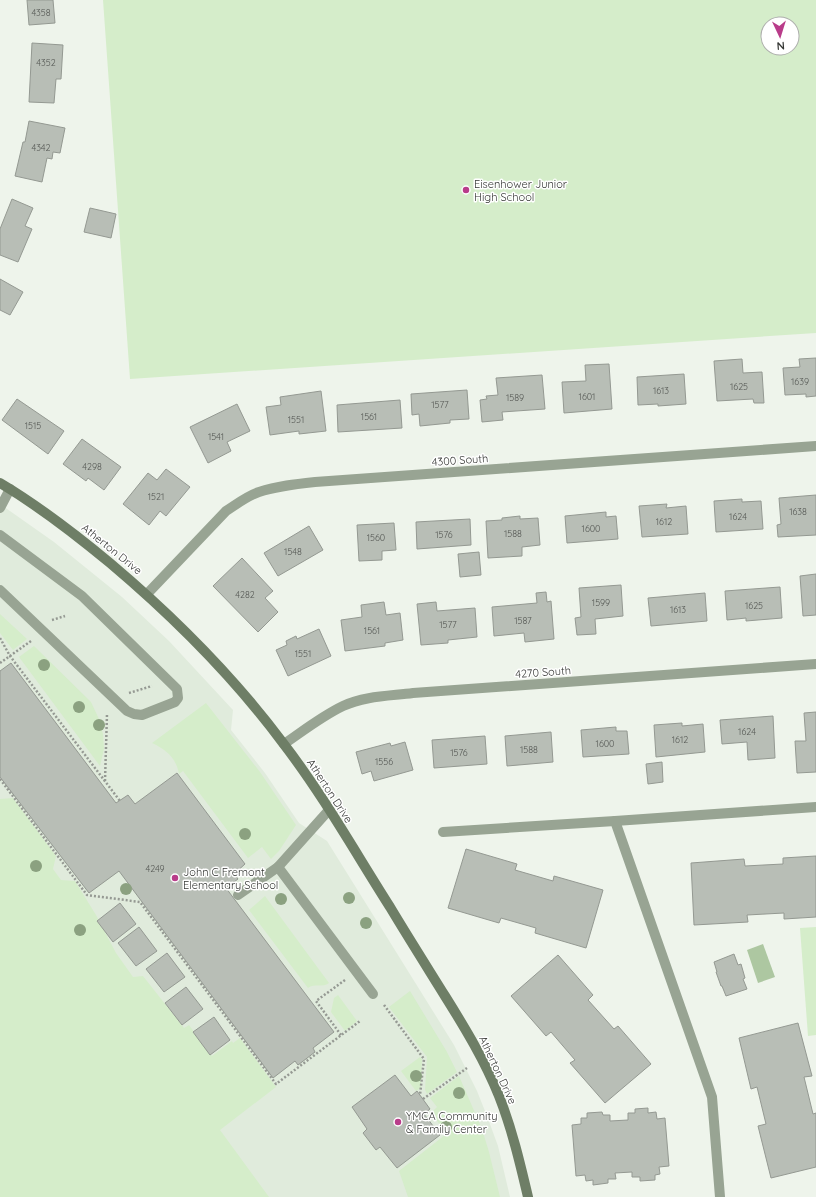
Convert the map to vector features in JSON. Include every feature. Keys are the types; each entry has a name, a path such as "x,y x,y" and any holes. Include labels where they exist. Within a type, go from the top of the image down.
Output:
{"street":[{"name":"4300 South","path":"147,594 226,511 242,500 259,492 287,485 323,481 816,446"},
{"name":"Atherton Drive","path":"0,483 10,488 77,536 147,594 220,667 284,744 329,810 463,1024 499,1096 508,1120 528,1197"},
{"path":"0,508 10,488"},
{"path":"0,535 82,596 177,689 179,693 178,698 175,702 142,715 127,711 0,590"},
{"name":"4270 South","path":"284,744 344,706 373,698 428,692 816,664"},
{"path":"443,832 816,807"},
{"path":"238,895 278,867 329,810"},
{"path":"615,821 712,1097 720,1197"},
{"path":"278,867 373,994"}],"path":[{"path":"48,622 65,616"},
{"path":"0,638 10,656 120,801"},
{"path":"0,663 31,641"},
{"path":"124,695 168,680"},
{"path":"105,782 107,714"},
{"path":"0,779 87,895 140,902 276,1084 360,1021"},
{"path":"335,987 316,1001 341,1035"},
{"path":"384,1005 424,1059 420,1095"},
{"path":"423,1099 467,1068"}],"shaded area":[{"name":"Eisenhower Junior High School","path":"103,0 816,0 816,333 130,379"},
{"name":"John C Fremont Elementary School","path":"0,504 54,542 122,597 169,641 233,710 231,730 265,773 299,823 327,841 454,1045 477,1091 487,1116 498,1146 510,1197 0,1197"},
{"path":"0,614 27,639 13,650 0,633"},
{"path":"34,646 91,702 99,719 103,734 104,749 100,766 19,657"},
{"path":"206,703 260,772 296,825 279,851 271,859 262,847 248,858 183,771 179,774 176,763 170,755 152,743"},
{"path":"13,798 56,856 53,869 61,880 75,881 96,915 116,953 133,977 143,976 184,1028 189,1025 212,1056 232,1041 233,1043 240,1038 276,1087 220,1130 269,1197 0,1197 0,799"},
{"path":"265,896 329,983 308,988 249,910"},
{"path":"816,927 816,1035 808,1036 800,928"},
{"path":"763,944 775,977 758,983 747,950"},
{"path":"410,991 447,1052 457,1072 427,1094 425,1090 427,1057 389,1007"},
{"path":"338,995 357,1021 345,1031 331,1012 334,998"},
{"path":"420,1057 422,1059 421,1088 416,1091 401,1071"},
{"path":"459,1076 482,1129 500,1197 408,1197 399,1171 445,1135 444,1130 431,1113 437,1107 430,1098"}],"building":[{"path":"27,0 53,0 55,23 29,25"},
{"path":"32,43 63,45 61,79 56,79 54,103 29,102"},
{"path":"29,121 65,128 60,153 53,152 52,159 47,158 42,182 15,176 23,142 25,142"},
{"path":"12,199 33,208 25,226 32,229 18,262 0,255 0,229"},
{"path":"90,208 116,214 111,238 84,232"},
{"path":"0,279 23,292 10,315 0,310"},
{"path":"816,358 816,396 806,397 806,394 785,395 783,368 800,367 799,359"},
{"path":"742,359 743,373 762,372 764,403 754,403 753,399 717,401 714,361"},
{"path":"609,364 612,409 564,413 562,382 586,381 585,365"},
{"path":"684,374 686,404 658,406 658,404 638,405 637,377"},
{"path":"542,375 545,409 502,412 503,420 482,422 480,400 487,399 486,396 498,395 496,378"},
{"path":"467,390 469,419 450,420 450,423 420,426 419,414 412,415 411,394"},
{"path":"321,391 326,431 299,434 299,431 270,435 266,407 281,405 280,397"},
{"path":"17,399 64,431 48,454 2,420"},
{"path":"400,400 402,428 338,432 337,405"},
{"path":"237,404 250,431 227,442 231,451 208,463 190,427"},
{"path":"82,439 121,467 104,490 88,478 86,481 63,464"},
{"path":"166,469 190,487 166,516 160,511 149,525 123,504 148,473 157,480"},
{"path":"816,495 816,535 778,537 777,525 781,524 779,498"},
{"path":"742,499 742,502 761,501 763,529 716,532 714,501"},
{"path":"667,504 666,508 686,506 688,534 642,537 639,506"},
{"path":"606,512 606,517 616,516 618,539 567,543 565,516"},
{"path":"520,516 520,519 538,518 540,545 522,547 522,556 488,558 486,521 502,520 502,518"},
{"path":"470,519 471,545 417,549 416,522"},
{"path":"394,523 396,550 382,551 382,560 359,561 357,525"},
{"path":"309,526 323,550 278,576 264,553"},
{"path":"479,552 481,575 460,577 458,554"},
{"path":"242,558 273,591 265,598 278,612 258,632 213,586"},
{"path":"816,574 816,615 803,616 800,576"},
{"path":"621,585 623,616 595,619 596,634 577,635 575,618 581,617 579,588"},
{"path":"780,587 782,618 746,621 746,618 727,620 725,591"},
{"path":"546,592 547,602 551,601 554,639 525,642 524,633 494,636 492,607 537,603 536,593"},
{"path":"705,593 707,621 651,626 648,598"},
{"path":"384,602 386,615 400,613 403,640 385,643 385,646 345,651 341,620 362,617 361,605"},
{"path":"436,602 437,611 475,608 477,637 448,640 448,643 421,645 417,604"},
{"path":"319,629 331,656 288,676 276,650 287,645 286,641 296,636 297,639"},
{"path":"11,663 116,803 128,795 135,804 177,773 245,864 234,874 238,879 226,888 334,1032 313,1048 315,1052 298,1065 295,1061 273,1078 119,871 89,893 0,777 0,671"},
{"path":"816,712 816,772 797,773 795,741 806,741 804,713"},
{"path":"773,716 775,758 748,760 747,742 722,744 720,720"},
{"path":"682,723 682,726 703,724 705,752 656,757 654,725"},
{"path":"616,727 616,731 627,731 629,754 583,757 581,730"},
{"path":"551,732 553,762 507,766 505,736"},
{"path":"485,736 487,764 434,768 432,740"},
{"path":"405,742 413,770 374,781 371,771 362,774 356,752 390,743 391,746"},
{"path":"662,762 663,782 648,784 646,764"},
{"path":"466,849 517,864 515,870 553,881 554,876 603,890 586,948 535,933 536,928 501,918 499,923 448,908"},
{"path":"816,856 816,917 784,919 784,913 747,915 748,922 694,925 691,863 744,859 745,866 783,864 783,858"},
{"path":"120,903 136,924 113,942 97,921"},
{"path":"139,927 157,951 136,966 118,943"},
{"path":"167,953 185,977 164,992 146,969"},
{"path":"734,954 738,965 741,964 745,978 743,979 747,989 726,996 716,972 714,962"},
{"path":"558,955 593,995 588,1000 614,1029 618,1026 651,1064 605,1103 570,1063 575,1060 551,1032 546,1036 511,996"},
{"path":"186,987 203,1009 182,1025 165,1003"},
{"path":"214,1017 230,1040 210,1055 193,1032"},
{"path":"798,1023 812,1076 804,1077 813,1114 816,1113 816,1167 771,1178 758,1126 766,1124 757,1087 751,1089 739,1038"},
{"path":"395,1075 411,1096 417,1091 430,1109 424,1114 440,1135 397,1168 380,1147 376,1150 363,1133 367,1129 352,1107"},
{"path":"648,1108 648,1113 656,1112 657,1119 665,1118 669,1166 659,1167 660,1174 655,1175 655,1180 640,1181 640,1177 632,1177 632,1172 615,1173 616,1179 608,1179 608,1183 593,1185 593,1180 586,1181 585,1175 576,1176 572,1125 581,1124 581,1118 587,1118 587,1113 602,1112 603,1115 610,1115 610,1121 628,1120 628,1113 635,1113 635,1109"}],"place":[{"name":"Eisenhower Junior High School","path":"466,190"},
{"name":"John C Fremont Elementary School","path":"175,878"},
{"name":"YMCA Community & Family Center","path":"398,1122"}]}
